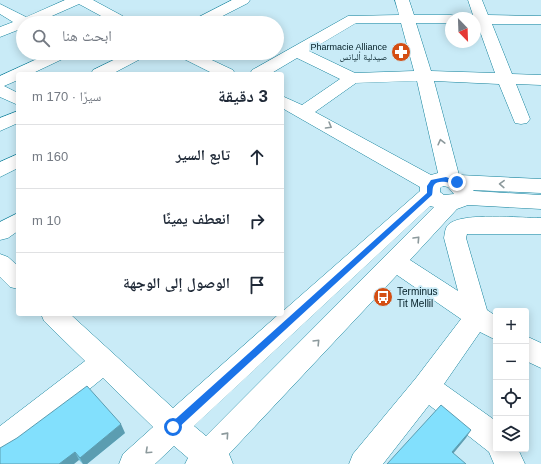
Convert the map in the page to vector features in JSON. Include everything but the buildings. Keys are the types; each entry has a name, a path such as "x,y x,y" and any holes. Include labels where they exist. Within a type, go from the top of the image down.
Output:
{"street":[{"path":"40,16 76,0"},
{"path":"82,0 112,16"},
{"path":"212,16 243,0"},
{"path":"55,316 209,461 236,425 395,262 447,190 424,76 402,0"},
{"path":"475,0 478,12"},
{"path":"0,8 16,18"},
{"path":"284,60 353,18 445,19"},
{"path":"481,19 541,20"},
{"path":"481,24 521,119"},
{"path":"0,32 16,26"},
{"path":"298,52 352,78 424,76 541,80"},
{"path":"22,72 48,60"},
{"path":"104,72 127,60"},
{"path":"198,60 223,72"},
{"path":"262,72 283,60"},
{"path":"118,65 130,72"},
{"path":"0,82 16,75"},
{"path":"304,112 352,78"},
{"path":"0,90 16,99"},
{"path":"284,102 447,190 541,202"},
{"path":"0,125 16,117"},
{"path":"0,170 16,161"},
{"path":"134,464 173,427 447,190 541,186"},
{"path":"0,232 16,222"},
{"path":"486,323 455,238 456,230 463,226 471,225 541,226"},
{"path":"395,262 486,323"},
{"path":"0,263 16,278"},
{"path":"364,464 426,387 486,323"},
{"path":"529,349 541,357"},
{"path":"0,444 104,362"},
{"path":"426,387 486,430 493,438"},
{"path":"504,452 510,464"}],"place":[{"name":"Pharmacie Alliance صيدلية أليانس","path":"401,52"},
{"name":"Terminus Tit Mellil","path":"383,297"}],"route":[{"path":"173,427 205,396 430,194 430,186 433,182 441,179 457,182"}]}
